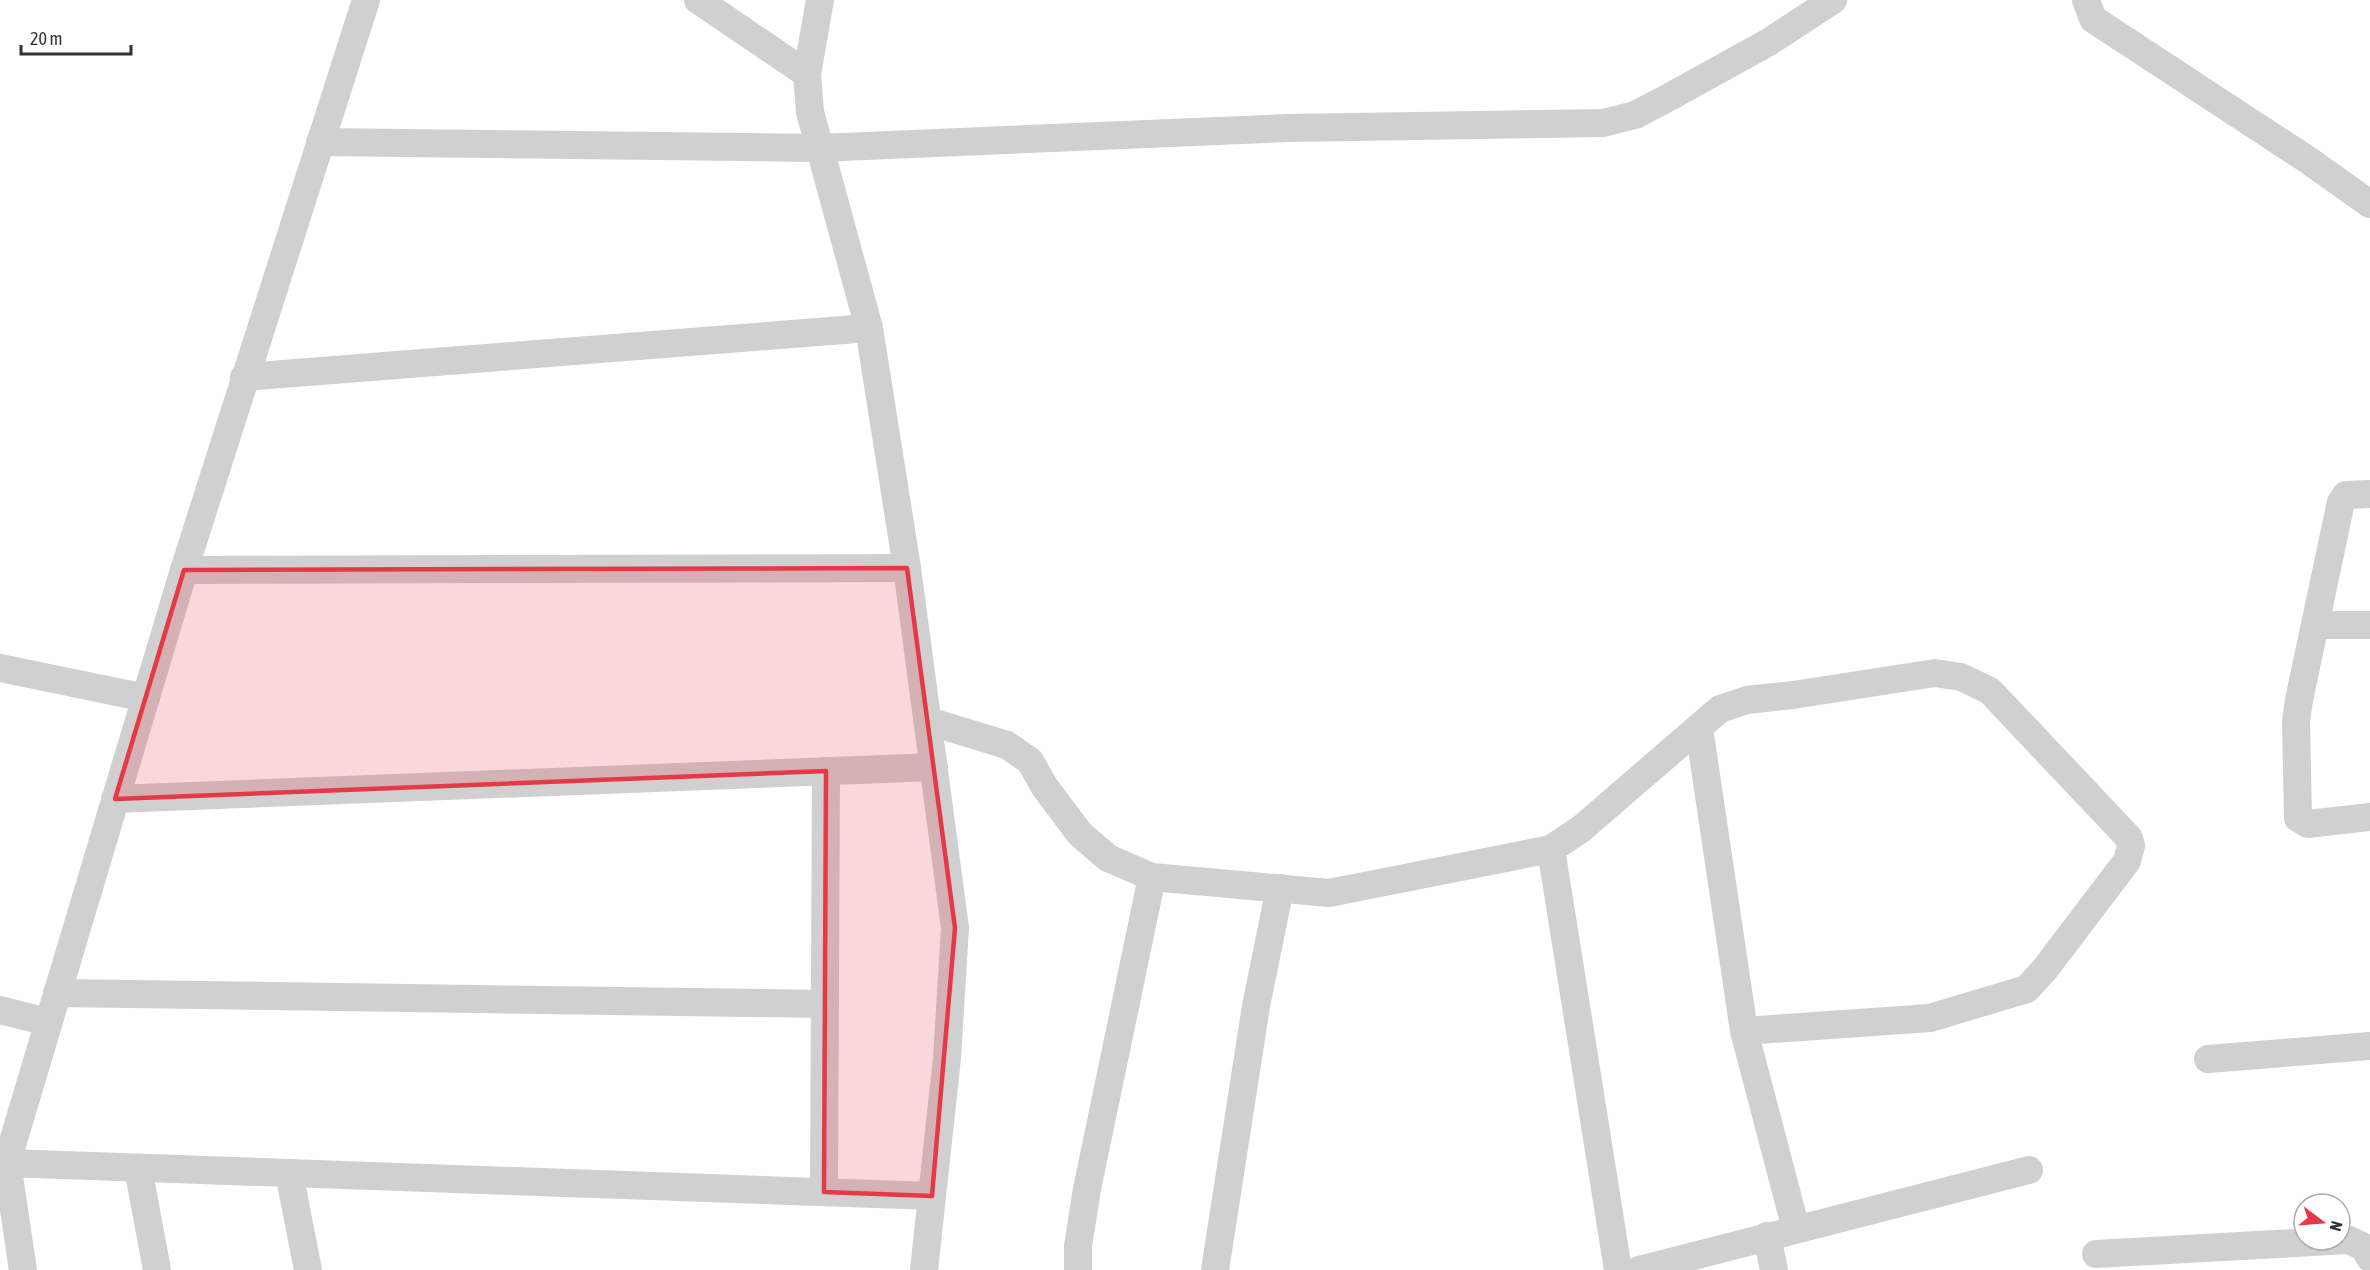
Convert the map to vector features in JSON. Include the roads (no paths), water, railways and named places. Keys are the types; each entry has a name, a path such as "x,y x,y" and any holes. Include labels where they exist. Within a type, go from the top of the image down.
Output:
{"street":[{"path":"23,1270 4,1174 184,570 366,0"},
{"path":"698,0 807,74"},
{"path":"820,0 807,74 810,112 869,328 907,567 955,928 947,1058 924,1270"},
{"path":"320,142 819,148 1287,128 1603,123 1635,115 1664,100 1769,42 1833,0"},
{"path":"2090,9 2370,204"},
{"path":"244,377 869,328"},
{"path":"2370,494 2346,495 2341,502 2296,721 2298,818 2308,824 2370,817"},
{"path":"184,570 907,567"},
{"path":"2315,625 2370,625"},
{"path":"0,668 146,698"},
{"path":"928,721 1007,745 1030,761 1044,786 1080,834 1108,858 1152,877 1329,893 1551,849 1581,829 1720,709 1747,700 1935,673 1961,677 1990,692 2130,838 2132,846 2123,866 2045,969 2027,989 1930,1017 1744,1031"},
{"path":"1699,728 1744,1031 1796,1229"},
{"path":"115,799 934,766"},
{"path":"824,1192 826,771"},
{"path":"1551,849 1618,1270"},
{"path":"1078,1270 1078,1246 1087,1189 1152,877"},
{"path":"1215,1270 1256,1006 1280,888"},
{"path":"57,993 825,1004"},
{"path":"0,1010 48,1022"},
{"path":"2208,1059 2370,1046"},
{"path":"4,1174 138,1168 932,1196"},
{"path":"138,1168 157,1270"},
{"path":"1639,1270 2029,1170"},
{"path":"289,1173 308,1270"},
{"path":"1767,1236 1774,1270"},
{"path":"2096,1254 2349,1240 2364,1247 2370,1258"}]}
